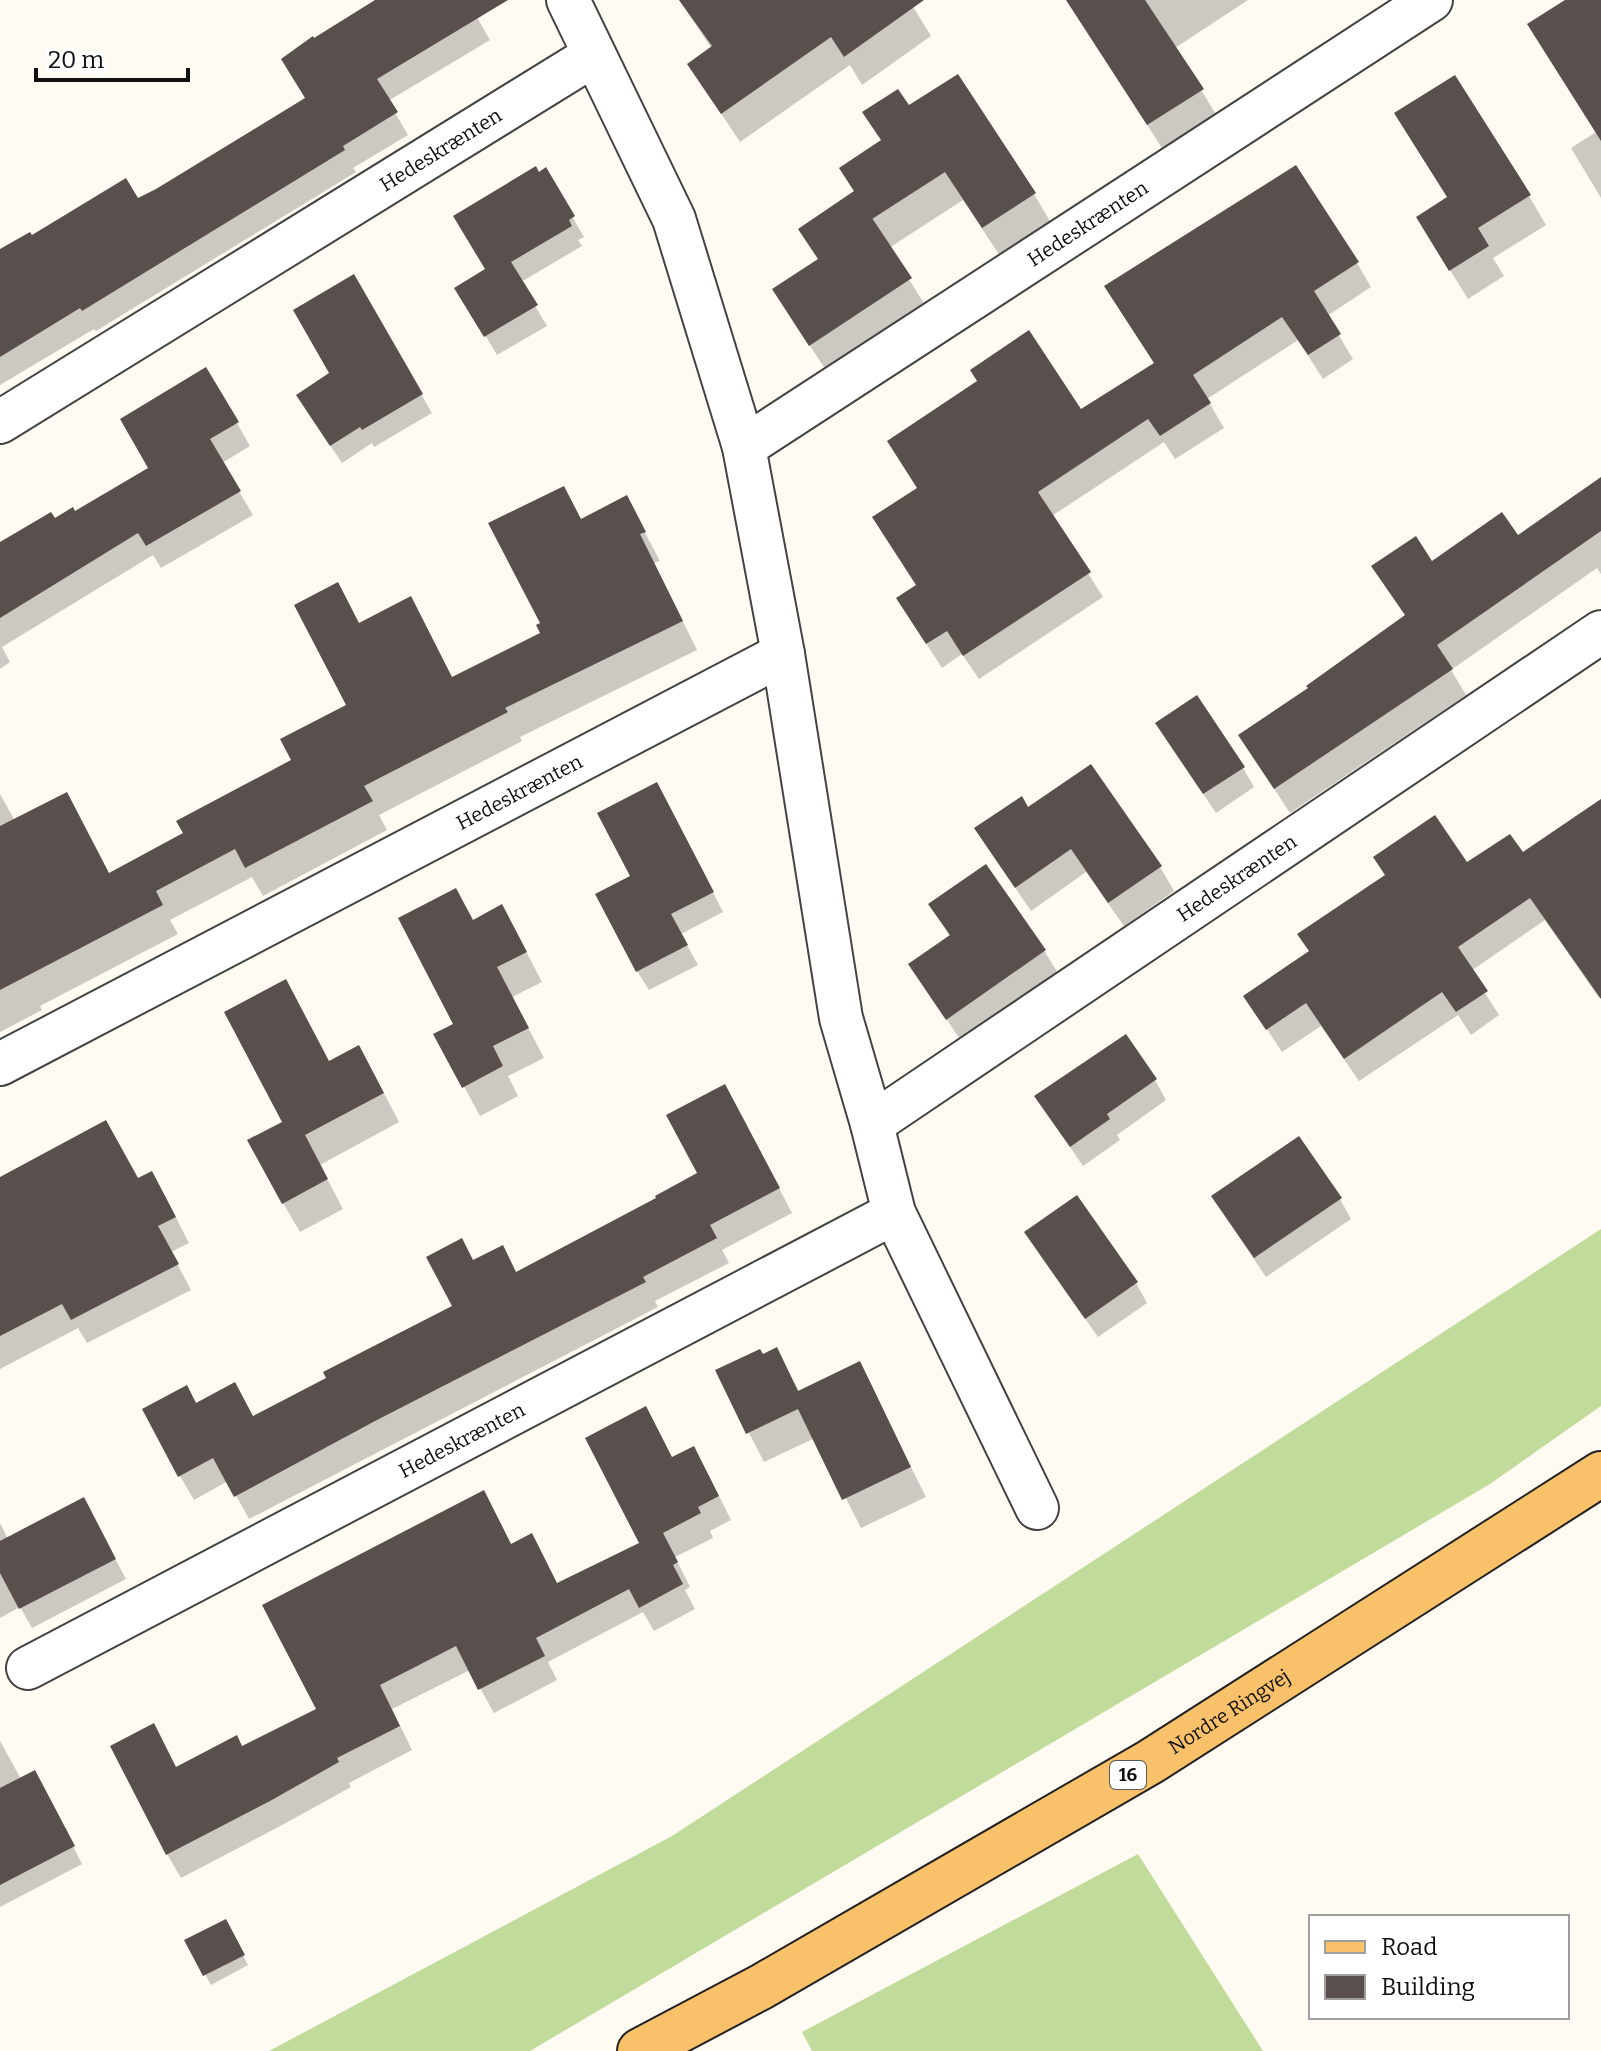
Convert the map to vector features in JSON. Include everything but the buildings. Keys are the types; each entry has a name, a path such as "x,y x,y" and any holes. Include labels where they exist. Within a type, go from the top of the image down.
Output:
{"main road":[{"name":"Nordre Ringvej","path":"640,2051 761,1987 1150,1762 1601,1474"}],"street":[{"path":"568,0 674,219 744,447 783,654 841,1018 894,1213 1037,1508"},
{"name":"Hedeskrænten","path":"744,447 1431,0"},
{"name":"Hedeskrænten","path":"0,422 594,55"},
{"name":"Hedeskrænten","path":"872,1124 1601,632"},
{"name":"Hedeskrænten","path":"0,1064 783,654"},
{"name":"Hedeskrænten","path":"28,1668 894,1213"}],"green space":[{"path":"1601,1229 1601,1406 1490,1484 530,2051 269,2051 672,1836"},
{"path":"1138,1854 1263,2051 812,2051 802,2032"}]}
